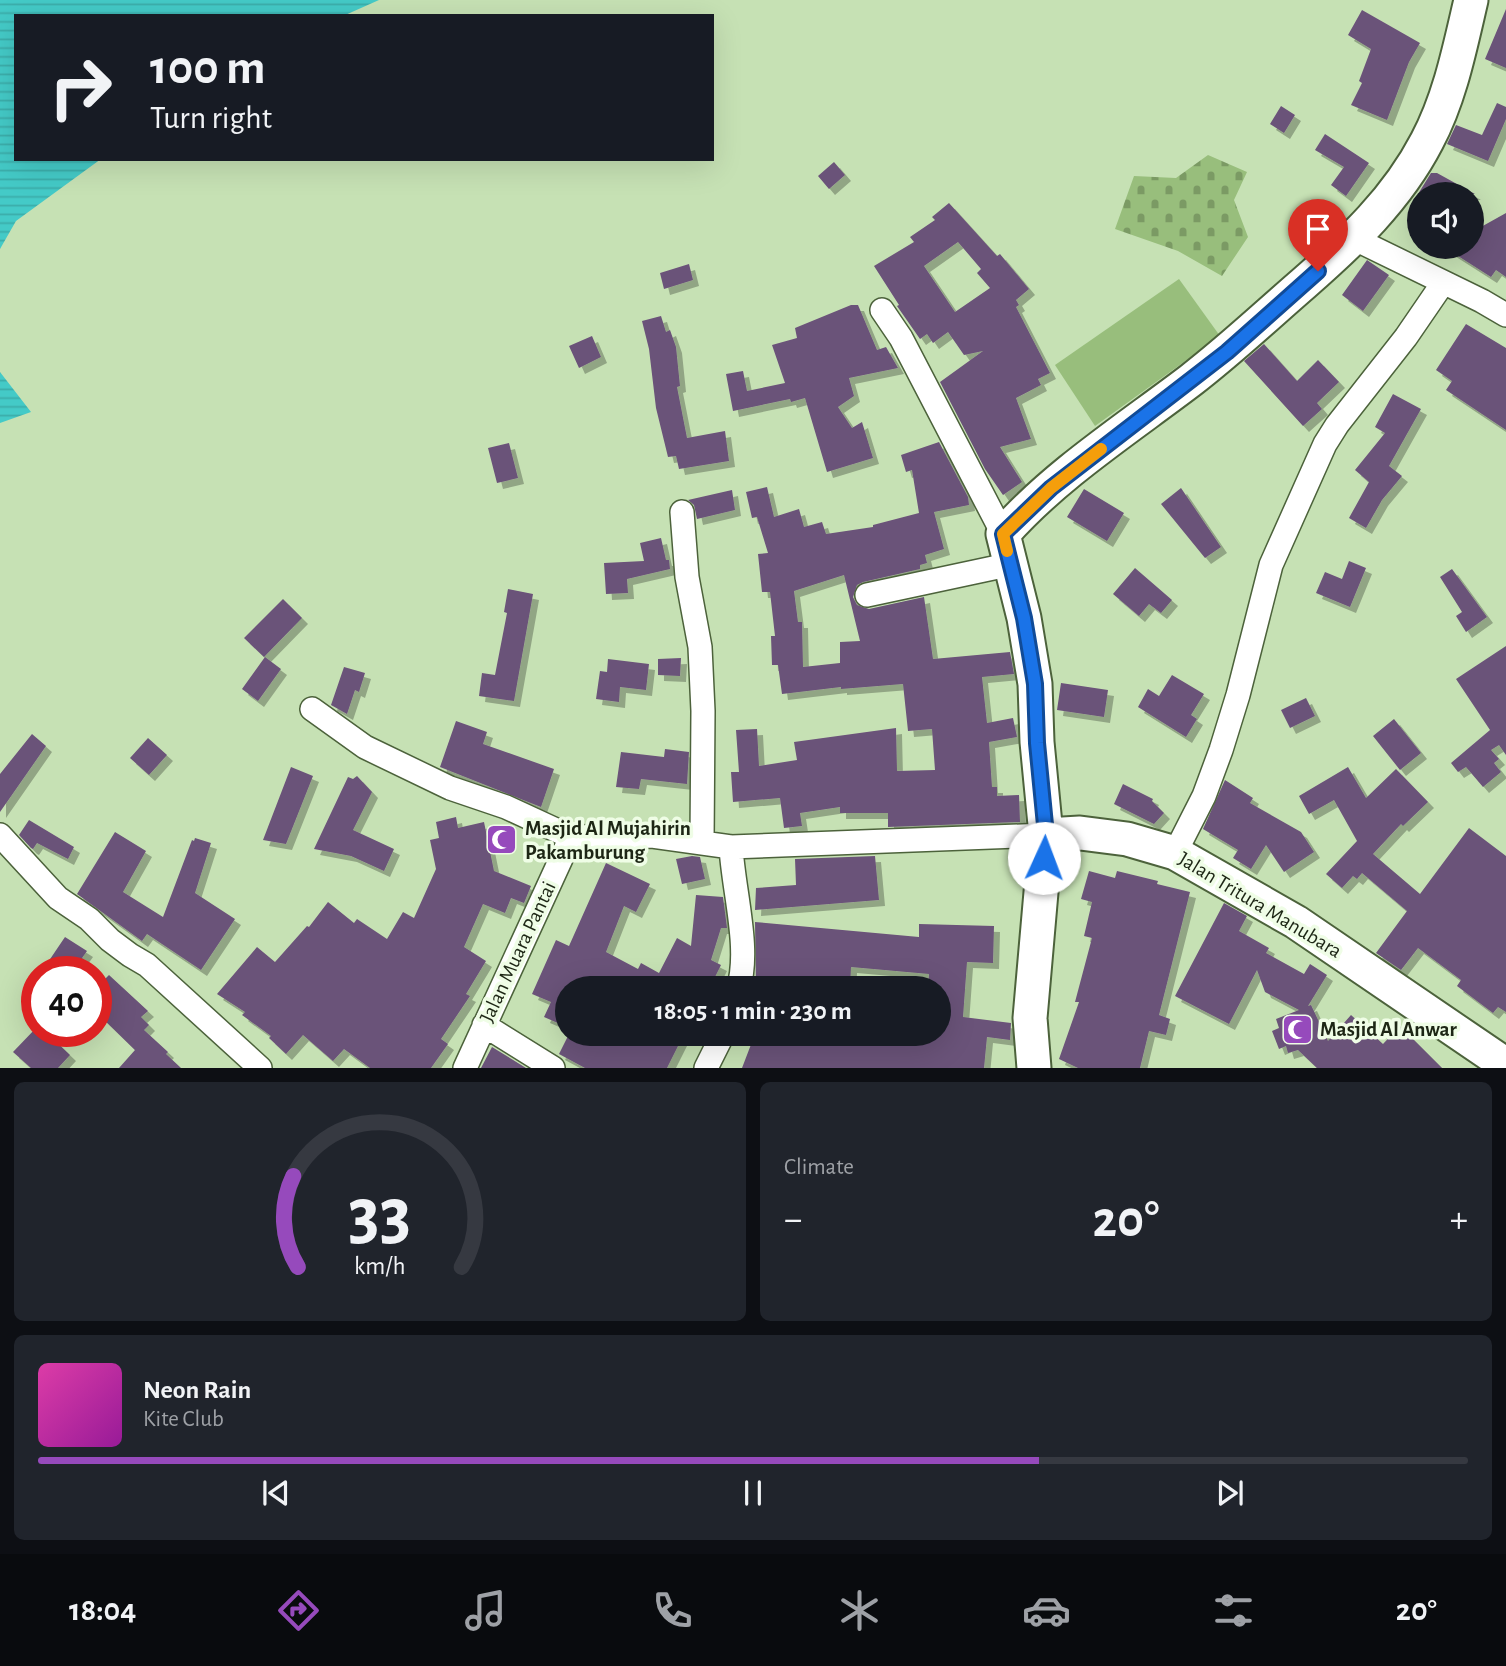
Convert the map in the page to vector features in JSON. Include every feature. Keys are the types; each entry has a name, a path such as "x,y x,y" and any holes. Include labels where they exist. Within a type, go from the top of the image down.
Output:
{"street":[{"path":"867,595 1007,549 1051,488 1227,352 1355,239 1399,187 1428,140 1457,58 1471,0"},
{"path":"1355,239 1506,315"},
{"path":"1175,853 1204,796 1217,759 1238,695 1271,565 1325,444 1443,283"},
{"path":"882,310 901,338 1007,549 1024,618 1035,684 1037,743 1046,835 1030,1018 1034,1068"},
{"path":"681,512 687,577 700,647 703,710 702,843"},
{"path":"312,709 365,747 450,788 506,807 571,837"},
{"name":"Jalan Tritura Manubara","path":"571,837 652,836 732,847 1080,833 1127,839 1175,853 1296,922 1506,1065"},
{"path":"0,835 58,898 89,919 110,940 147,965 260,1068"},
{"name":"Jalan Muara Pantai","path":"465,1068 571,837"},
{"path":"732,847 732,872 741,926 742,976"},
{"path":"484,1025 553,1068"},
{"path":"706,1068 717,1046"}],"green space":[{"path":"1208,155 1247,172 1234,200 1248,237 1222,276 1178,251 1115,229 1134,176 1176,178"},
{"path":"1179,279 1220,336 1095,426 1055,365"}],"water":[{"path":"0,0 379,0 348,14 14,14 14,161 98,161 16,221 0,249"},
{"path":"0,372 31,412 0,423"}],"building":[{"path":"1506,9 1506,68 1485,59"},
{"path":"1362,10 1420,43 1409,62 1387,120 1351,105 1362,83 1359,81 1371,49 1348,35"},
{"path":"1497,103 1506,107 1506,119 1488,161 1447,144 1456,125 1482,135"},
{"path":"1281,106 1295,115 1284,133 1270,124"},
{"path":"1325,134 1369,163 1346,196 1331,185 1344,167 1315,150"},
{"path":"834,162 845,175 829,189 818,176"},
{"path":"1431,173 1437,173 1453,182 1425,182"},
{"path":"949,203 997,256 1000,254 1029,289 1016,300 1019,305 1016,307 1050,373 1038,379 1041,385 1016,398 1031,439 1000,447 1022,482 1003,495 985,469 940,382 983,351 964,355 948,332 933,343 927,334 920,339 874,266 914,242 910,237 935,220 932,217","holes":["958,242 981,269 977,273 990,288 955,312 924,266"]},
{"path":"1506,213 1506,277 1496,270 1491,277 1463,259 1484,259 1484,225"},
{"path":"1367,260 1389,275 1363,311 1342,295"},
{"path":"689,264 693,280 664,289 660,273"},
{"path":"851,305 858,305 877,350 886,347 898,368 849,378 854,396 838,407 852,428 862,422 873,458 827,472 805,398 733,411 726,374 743,371 747,391 785,383 772,345 797,338 795,328"},
{"path":"661,316 666,332 670,330 676,347 680,386 677,387 687,438 725,431 729,461 679,469 676,456 668,457 656,408 649,349 642,321"},
{"path":"1466,324 1506,348 1506,430 1446,390 1452,381 1436,370"},
{"path":"592,336 601,357 579,368 569,346"},
{"path":"1264,344 1297,381 1318,360 1339,382 1317,403 1322,409 1303,426 1244,361"},
{"path":"1393,394 1421,409 1389,466 1402,476 1382,500 1366,528 1349,518 1369,482 1355,470 1385,433 1375,427"},
{"path":"939,442 968,497 969,505 934,512 944,549 925,555 927,563 920,565 920,569 863,582 857,585 853,597 857,605 869,609 924,597 933,659 1010,652 1014,674 982,677 987,723 1013,718 1017,737 989,742 992,787 997,787 997,796 1019,795 1020,822 888,827 888,813 840,813 840,807 800,813 802,826 784,828 780,798 733,802 731,772 739,772 736,730 757,729 759,766 797,760 794,742 896,728 897,771 935,770 932,729 908,731 903,684 841,687 782,694 778,665 772,665 771,636 775,636 770,592 762,592 758,554 768,553 757,517 752,518 746,492 767,487 774,517 799,509 804,527 822,522 826,534 873,527 919,513 912,470 906,472 901,455","holes":["844,575 860,641 840,642 840,663 803,667 802,622 798,622 794,591"]},
{"path":"509,443 518,478 497,483 488,448"},
{"path":"1181,488 1221,547 1205,558 1161,504"},
{"path":"1084,489 1124,513 1107,541 1067,517"},
{"path":"732,490 735,510 697,519 694,505 688,500"},
{"path":"661,538 670,569 627,579 628,593 606,594 604,563 644,561 640,543"},
{"path":"1349,561 1366,568 1350,607 1316,593 1325,572 1342,579"},
{"path":"1135,568 1172,600 1161,613 1149,604 1139,616 1113,594"},
{"path":"1452,569 1487,617 1466,632 1456,616 1462,612 1440,577"},
{"path":"508,589 533,594 514,701 479,696 482,673 495,675 507,613 504,612"},
{"path":"283,599 302,618 264,657 244,638"},
{"path":"1506,646 1506,755 1499,745 1491,750 1499,759 1494,763 1501,772 1483,787 1466,767 1458,772 1451,763 1490,730 1456,679"},
{"path":"265,657 281,669 258,701 242,689"},
{"path":"681,658 680,676 658,675 658,659"},
{"path":"608,659 649,664 646,690 620,687 619,702 596,699 600,671 607,672"},
{"path":"344,667 365,673 359,692 355,690 347,714 331,705"},
{"path":"1172,675 1204,694 1191,715 1197,719 1186,737 1138,707 1148,689 1159,696"},
{"path":"1061,683 1108,690 1104,717 1057,710"},
{"path":"1306,698 1315,716 1290,728 1281,710"},
{"path":"1394,719 1421,753 1400,770 1373,736"},
{"path":"456,721 487,732 483,744 554,769 541,807 440,767"},
{"path":"32,734 46,746 0,812 0,774"},
{"path":"148,738 167,755 149,775 130,758"},
{"path":"665,749 689,752 687,784 641,779 639,789 616,787 621,752 664,757"},
{"path":"291,767 313,776 286,844 263,840"},
{"path":"1348,767 1366,798 1396,769 1428,802 1403,826 1401,824 1373,854 1420,894 1469,828 1506,856 1506,1012 1498,1007 1493,1013 1457,986 1461,980 1418,948 1401,970 1376,953 1407,911 1362,873 1357,879 1353,876 1342,888 1326,874 1357,841 1334,800 1309,814 1299,796"},
{"path":"357,776 372,792 353,830 394,849 384,871 351,856 314,849 348,777 353,779"},
{"path":"1225,780 1253,798 1250,803 1301,832 1314,852 1284,872 1266,845 1251,869 1233,858 1238,850 1203,829"},
{"path":"1123,784 1153,799 1164,813 1154,824 1114,804"},
{"path":"456,817 458,828 484,822 494,871 531,886 524,903 511,898 505,913 483,904 464,947 486,961 466,994 470,996 441,1039 448,1044 431,1068 370,1068 344,1049 333,1061 303,1035 286,1054 269,1038 271,1036 242,1015 245,1012 217,994 257,947 275,962 307,926 309,927 328,902 354,923 357,919 387,939 403,912 414,918 436,869 430,840 439,838 436,822"},
{"path":"29,820 74,847 68,859 37,843 31,848 19,835"},
{"path":"115,832 146,851 123,892 163,917 192,840 195,838 211,843 195,893 235,919 201,970 147,934 142,941 77,894"},
{"path":"875,856 879,900 755,910 756,888 796,885 795,859"},
{"path":"700,857 705,879 682,884 676,859"},
{"path":"606,863 650,884 636,912 624,906 606,952 638,969 641,963 659,973 677,938 691,946 696,895 723,897 727,928 721,928 711,960 721,965 716,976 555,976 555,1022 544,1017 551,1002 532,994 556,940 569,946"},
{"path":"1089,871 1115,878 1117,871 1190,892 1159,1015 1170,1019 1166,1035 1149,1031 1140,1068 1078,1068 1059,1059 1079,1002 1075,1002 1092,938 1084,936 1092,902 1081,899"},
{"path":"1224,903 1247,916 1239,931 1269,948 1266,953 1304,974 1310,964 1327,975 1308,1006 1311,1005 1328,1041 1351,1015 1383,1044 1400,1026 1442,1068 1317,1068 1298,1050 1288,1053 1286,1046 1279,1049 1272,1031 1279,1028 1276,1019 1299,1010 1265,992 1257,970 1229,1024 1175,996"},
{"path":"755,922 919,937 919,924 994,926 993,963 967,962 963,1017 1011,1023 1010,1040 987,1037 984,1068 742,1068 750,1046 951,1046 951,976 851,967 851,976 756,976"},
{"path":"65,937 87,951 83,956 52,956"},
{"path":"112,978 148,1011 141,1017 149,1025 144,1030 181,1068 119,1068 135,1050 112,1028"},
{"path":"21,1044 21,1047 62,1047 70,1055 58,1068 31,1068 13,1052"},
{"path":"563,1046 678,1046 667,1068 585,1068 559,1054"},
{"path":"492,1047 526,1068 481,1068"}],"slow traffic":[{"path":"1007,551 1003,534 1051,488 1101,449"}],"place":[{"name":"Masjid Al Mujahirin Pakamburung","path":"502,840"},
{"name":"Masjid Al Anwar","path":"1297,1029"}],"route":[{"path":"1044,858 1046,835 1037,743 1035,684 1024,618 1003,534 1051,488 1227,352 1318,271"}]}
